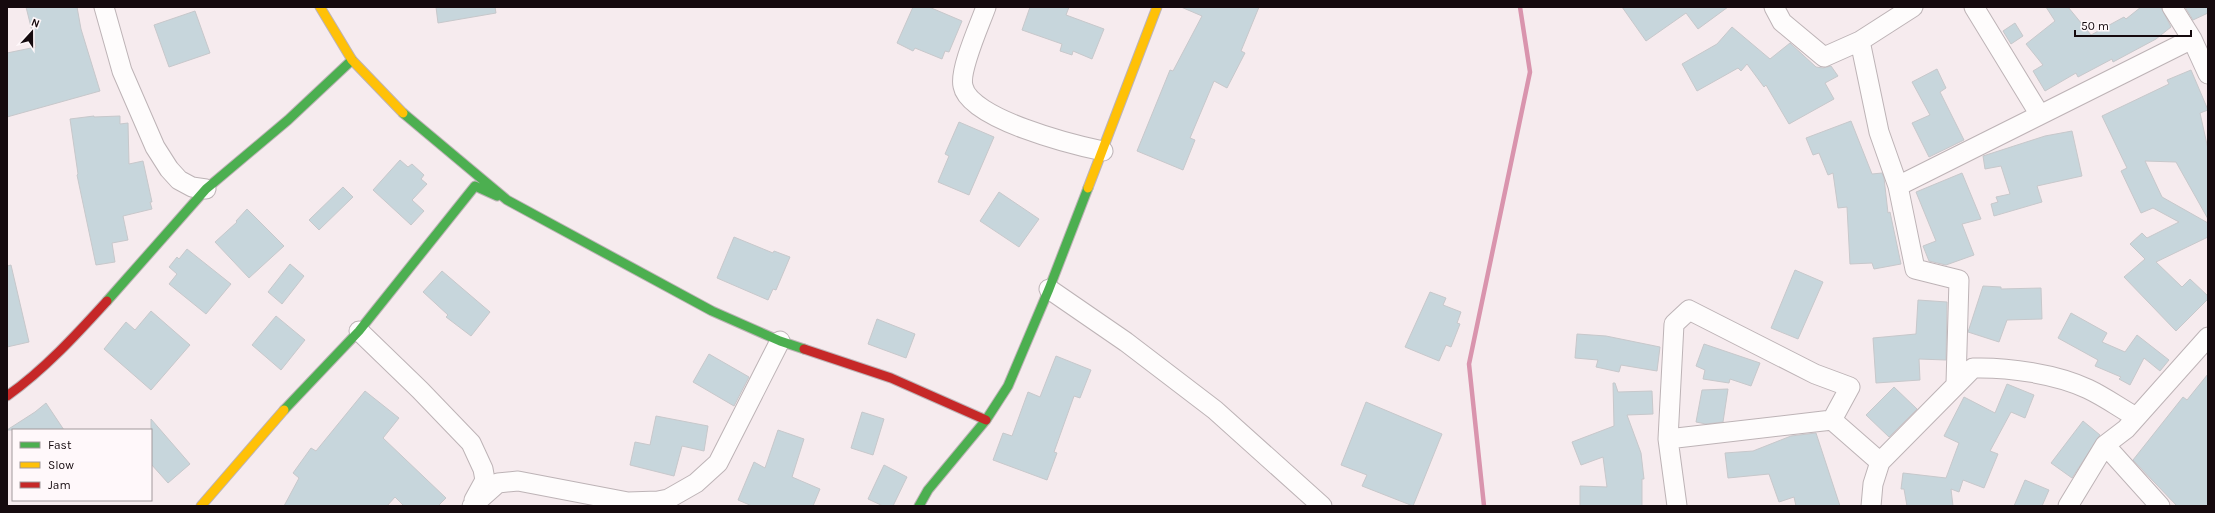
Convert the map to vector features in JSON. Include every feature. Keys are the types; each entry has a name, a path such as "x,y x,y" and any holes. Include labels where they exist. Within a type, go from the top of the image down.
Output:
{"street":[{"path":"104,7 122,71 156,147 169,169 179,180 192,187 206,189"},
{"path":"320,7 352,60 410,121 507,200"},
{"path":"986,7 966,63 962,86 971,101 988,114 1069,144 1103,151"},
{"path":"919,506 928,490 986,420 1008,386 1049,289 1158,7"},
{"path":"1774,7 1782,22 1824,57 1860,41 1913,7"},
{"path":"1974,7 2040,115"},
{"path":"2172,7 2192,39 2208,74"},
{"path":"1898,186 2192,39"},
{"path":"1860,41 1879,132 1898,186 1915,268 1959,280 1956,383"},
{"path":"7,396 26,382 83,327 206,189 288,120 335,78 352,60"},
{"path":"201,506 284,409 359,331 475,186 474,179 461,172 465,166"},
{"path":"475,186 507,200 712,311 780,341 891,378 986,420"},
{"path":"1049,289 1126,342 1215,410 1322,506"},
{"path":"1677,506 1668,439 1674,324 1689,310 1815,374 1850,387 1832,420"},
{"path":"359,331 420,390 471,443 483,469 485,480 471,506"},
{"path":"2068,506 2105,445 2126,429 2208,337"},
{"path":"471,506 498,483 518,481 628,502 658,501 678,494 708,474 718,463 780,341"},
{"path":"1871,506 1874,484 1880,462 1956,383 1973,368 2001,367 2042,374 2087,389 2136,417"},
{"path":"1668,439 1832,420 1880,462"},
{"path":"2105,445 2160,506"}],"building":[{"path":"26,7 77,7 81,29 100,91 7,117 7,53 36,47"},
{"path":"436,7 495,7 496,13 438,23"},
{"path":"913,7 929,7 962,21 949,52 945,51 942,59 915,48 913,51 897,43"},
{"path":"1030,7 1069,7 1066,15 1104,29 1092,59 1073,51 1072,55 1060,51 1062,44 1022,30"},
{"path":"1181,7 1259,7 1241,51 1245,53 1227,88 1214,81 1190,138 1195,140 1183,170 1137,151 1170,70 1173,71 1202,16"},
{"path":"1622,7 1728,7 1698,29 1686,13 1646,41"},
{"path":"2046,7 2068,7 2091,35 2124,17 2126,19 2141,7 2161,7 2171,27 2156,39 2113,62 2112,59 2078,77 2076,73 2045,91 2033,71 2043,65 2026,44 2055,21"},
{"path":"2185,7 2208,7 2208,13 2193,20"},
{"path":"195,11 210,53 169,67 154,25"},
{"path":"2015,23 2023,36 2011,44 2003,31"},
{"path":"1732,27 1770,59 1790,43 1816,67 1823,68 1831,66 1838,76 1825,83 1834,99 1789,124 1766,85 1764,87 1747,64 1741,71 1738,68 1697,91 1682,64 1717,44"},
{"path":"1937,69 1946,88 1940,92 1964,140 1929,157 1912,123 1930,115 1912,82"},
{"path":"2191,70 2208,110 2200,113 2208,149 2208,219 2176,162 2145,161 2162,197 2208,223 2208,237 2156,262 2182,287 2190,279 2208,296 2208,299 2176,331 2124,277 2145,259 2130,244 2142,233 2147,238 2179,222 2153,208 2141,213 2121,171 2127,168 2102,116 2169,84 2167,80"},
{"path":"94,116 120,116 120,124 128,123 129,164 143,161 152,202 150,202 152,209 123,216 128,240 112,243 115,262 96,265 77,175 70,119"},
{"path":"1851,121 1872,174 1882,173 1884,178 1888,213 1890,212 1901,264 1874,269 1872,263 1850,264 1847,207 1838,208 1833,173 1828,175 1819,153 1813,155 1806,138"},
{"path":"959,122 994,137 969,195 938,182 949,156 945,154"},
{"path":"2072,131 2082,176 2037,186 2042,202 1994,216 1991,204 1998,202 1996,197 2010,194 2001,166 1985,169 1983,156 2045,136"},
{"path":"400,160 408,167 412,164 424,175 421,179 427,184 412,200 424,211 411,225 373,190"},
{"path":"1962,173 1981,219 1962,224 1974,255 1946,265 1929,261 1923,246 1936,241 1916,192"},
{"path":"343,187 353,197 319,230 309,220"},
{"path":"999,192 1039,219 1019,247 980,221"},
{"path":"247,209 284,246 249,278 215,242 237,222 236,221"},
{"path":"734,237 773,253 774,251 790,257 776,290 773,289 768,300 717,278"},
{"path":"187,249 231,284 206,314 169,284 177,274 169,267 177,257 179,259"},
{"path":"290,264 304,276 282,304 268,292"},
{"path":"11,265 29,342 7,347 7,266"},
{"path":"1795,270 1823,282 1798,339 1771,328"},
{"path":"442,271 490,312 471,336 446,317 448,315 423,292"},
{"path":"1983,286 2001,287 2001,289 2041,288 2042,319 2007,320 1999,342 1968,332"},
{"path":"1430,292 1446,298 1443,305 1461,312 1457,323 1460,324 1451,347 1446,345 1439,361 1405,347"},
{"path":"1918,300 1947,302 1946,360 1919,359 1920,380 1876,383 1873,338 1916,334"},
{"path":"151,311 190,345 151,390 104,349 126,322 135,330"},
{"path":"2071,313 2107,333 2102,342 2125,352 2137,335 2169,360 2160,371 2144,358 2130,385 2119,379 2121,377 2095,366 2098,360 2058,338"},
{"path":"276,316 305,340 281,370 252,345"},
{"path":"877,319 915,334 906,358 868,344"},
{"path":"1577,334 1606,336 1660,347 1657,371 1621,365 1619,372 1596,367 1598,360 1575,358"},
{"path":"1704,344 1760,363 1751,386 1730,379 1729,383 1703,379 1705,370 1696,366"},
{"path":"709,354 749,377 734,406 693,382"},
{"path":"1056,356 1091,370 1080,398 1074,396 1054,452 1057,453 1047,480 993,460 1003,433 1012,436 1028,392 1040,397"},
{"path":"2208,374 2208,506 2177,506 2133,460 2183,397 2187,400"},
{"path":"1613,383 1615,383 1618,392 1652,391 1653,414 1627,415 1641,453 1644,479 1642,479 1642,506 1580,506 1580,486 1607,487 1603,457 1581,465 1572,442 1614,426"},
{"path":"2007,384 2034,395 2025,418 2011,412 1990,451 1998,454 1984,488 1963,480 1959,492 1951,489 1953,506 1907,506 1904,489 1901,489 1903,473 1946,478 1959,443 1944,436 1964,397 1995,413"},
{"path":"1894,387 1917,409 1889,437 1866,415"},
{"path":"1728,389 1723,422 1706,424 1696,422 1702,390"},
{"path":"365,391 399,418 383,438 446,498 438,506 404,506 395,497 387,506 284,506 299,478 293,473 311,448 316,451"},
{"path":"1366,402 1442,434 1413,506 1362,486 1367,475 1341,465"},
{"path":"46,403 63,429 7,430"},
{"path":"862,412 884,419 873,455 851,448"},
{"path":"656,416 708,426 704,451 682,446 674,476 630,465 635,442 650,445"},
{"path":"151,419 190,464 168,483 152,465"},
{"path":"2083,421 2100,435 2072,478 2051,463"},
{"path":"778,430 804,439 792,477 820,489 813,506 752,506 738,500 754,462 765,468"},
{"path":"1816,433 1840,506 1796,506 1794,497 1779,502 1769,474 1728,478 1725,453 1753,451 1791,436"},
{"path":"884,465 907,477 893,506 883,506 868,499"},
{"path":"2025,480 2049,490 2042,506 2014,506"}],"waterway":[{"path":"1484,506 1469,364 1530,72 1520,7"}],"traffic: fast":[{"path":"107,301 206,189 288,120 352,60"},
{"path":"403,113 507,200 712,311 780,341 804,349"},
{"path":"284,410 359,331 475,186 497,196"},
{"path":"919,506 928,490 986,420 1008,386 1049,289 1088,188"}],"traffic: slow":[{"path":"320,7 352,60 403,113"},
{"path":"1088,188 1157,7"},
{"path":"201,506 284,410"}],"traffic: jam":[{"path":"7,396 47,363 72,339 107,301"},
{"path":"804,349 891,378 986,420"}]}
